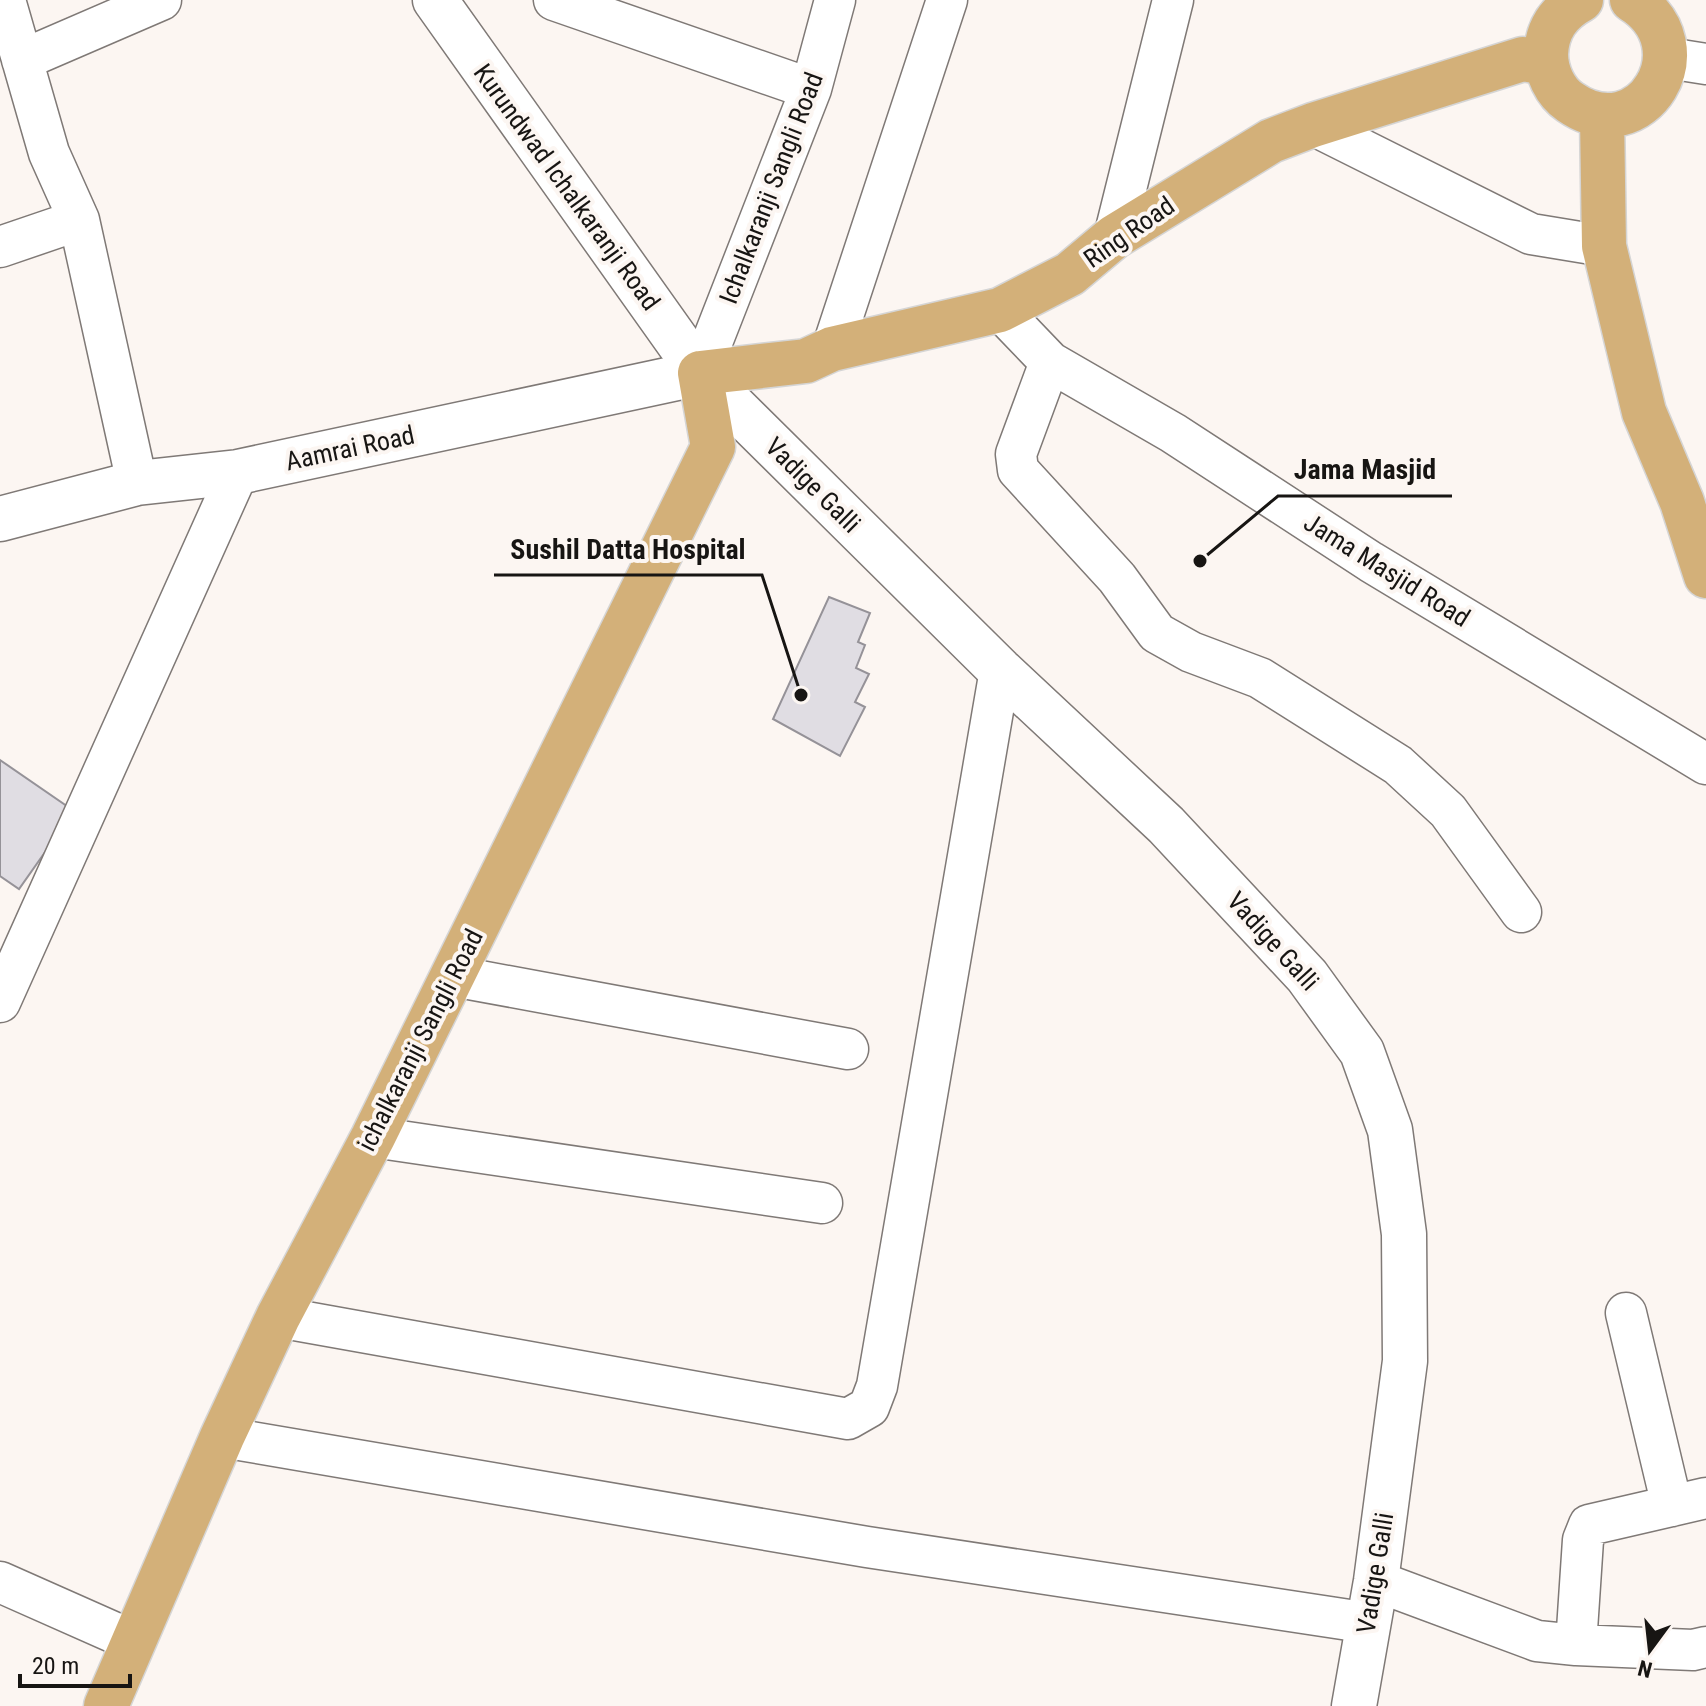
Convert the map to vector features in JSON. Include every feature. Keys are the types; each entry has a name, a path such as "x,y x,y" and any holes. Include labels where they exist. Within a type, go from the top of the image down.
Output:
{"main road":[{"name":"Kurundwad Ichalkaranji Road","path":"435,0 700,373"},
{"path":"1581,0 1568,7 1554,23 1546,43 1546,63 1552,82 1564,98 1581,110 1602,116 1620,114 1638,107 1653,94 1664,77 1687,61 1666,39 1658,22 1646,8 1632,0"},
{"name":"Ring Road","path":"700,373 806,361 832,349 1000,310 1070,274 1114,237 1271,141 1523,59 1546,63"},
{"path":"1602,116 1604,246 1644,412 1682,502 1706,576"},
{"name":"Aamrai Road","path":"0,519 137,483 238,472 700,373"},
{"name":"Vadige Galli","path":"700,373 1000,670 1166,825 1307,976 1362,1052 1390,1130 1404,1234 1405,1361 1376,1581 1354,1706"},
{"name":"ichalkaranji Sangli Road","path":"111,1705 133,1641 278,1317 373,1137 713,447 700,373"}],"street":[{"path":"5,0 49,153 79,220 137,483"},
{"path":"22,60 161,0"},
{"path":"554,0 811,89"},
{"name":"Ichalkaranji Sangli Road","path":"700,373 811,89 835,0"},
{"path":"832,349 947,0"},
{"path":"1114,237 1173,0"},
{"path":"1313,125 1531,234 1604,246"},
{"path":"0,247 79,220"},
{"name":"Jama Masjid Road","path":"1000,310 1050,362 1173,433 1371,562 1706,764"},
{"path":"1050,362 1016,454 1018,470 1117,578 1157,633 1191,652 1260,678 1398,765 1448,811 1521,912"},
{"path":"0,1002 238,472"},
{"path":"278,1317 848,1419 869,1407 877,1386 1000,670"},
{"path":"453,976 848,1049"},
{"path":"373,1137 822,1203"},
{"path":"1576,1645 1583,1540 1589,1525 1689,1502 1626,1313"},
{"path":"222,1437 867,1547 1369,1623"},
{"path":"1376,1581 1537,1641 1693,1650 1706,1647"},
{"path":"0,1582 133,1641"}],"building":[{"path":"829,597 870,613 858,642 865,645 856,668 869,674 855,702 865,707 840,756 773,719"},
{"path":"0,760 74,811 19,889 0,876"}],"place":[{"name":"Jama Masjid","path":"1200,561"},
{"name":"Sushil Datta Hospital","path":"801,695"}]}
